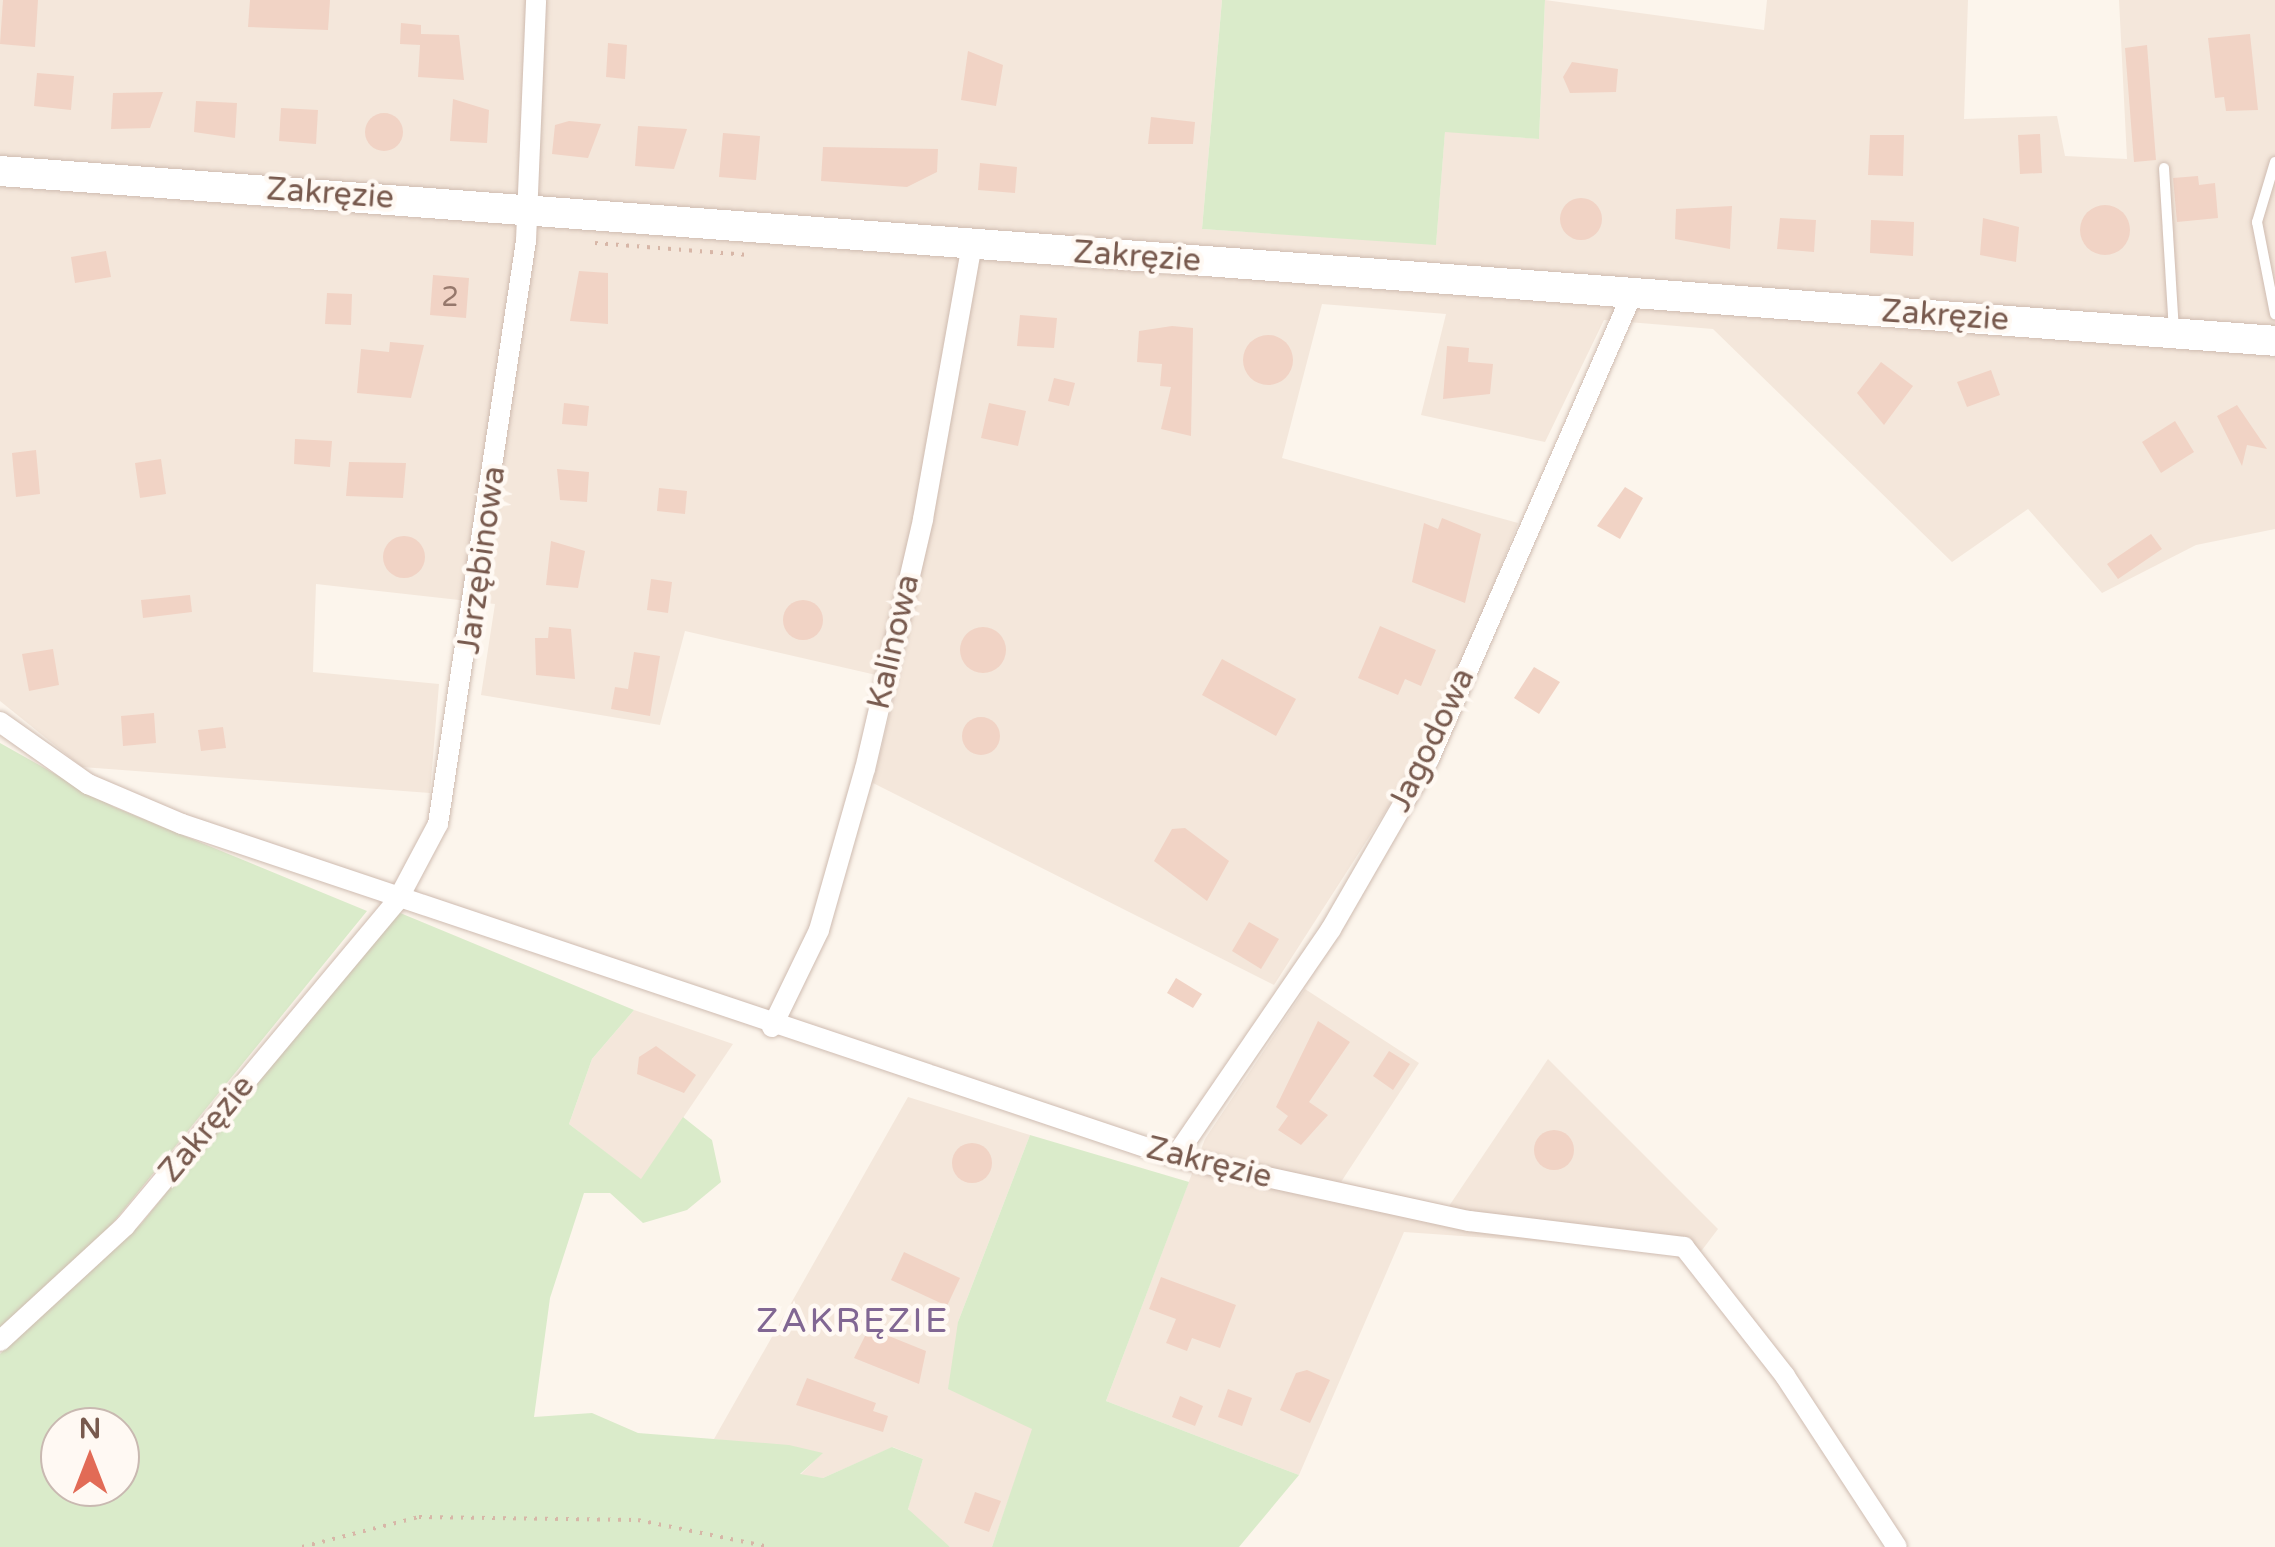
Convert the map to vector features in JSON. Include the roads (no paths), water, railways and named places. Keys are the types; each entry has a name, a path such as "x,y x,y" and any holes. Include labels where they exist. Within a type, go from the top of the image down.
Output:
{"street":[{"name":"Jarzębinowa","path":"397,901 438,824 453,760 526,207 536,0"},
{"name":"Zakręzie","path":"0,171 526,207 972,245 2275,341"},
{"name":"Kalinowa","path":"772,1027 819,930 864,769 972,245"},
{"name":"Jagodowa","path":"1175,1158 1331,929 1430,759 1633,292"},
{"name":"Zakręzie","path":"0,722 88,784 397,901 1175,1158 1469,1221 1684,1247 1734,1303 1897,1547"},
{"name":"Zakręzie","path":"0,1341 125,1226 397,901"}],"lane":[{"path":"2275,162 2257,222 2275,314"},
{"path":"2164,168 2174,333"}],"district":[{"name":"ZAKRĘZIE","path":"853,1321"}]}
